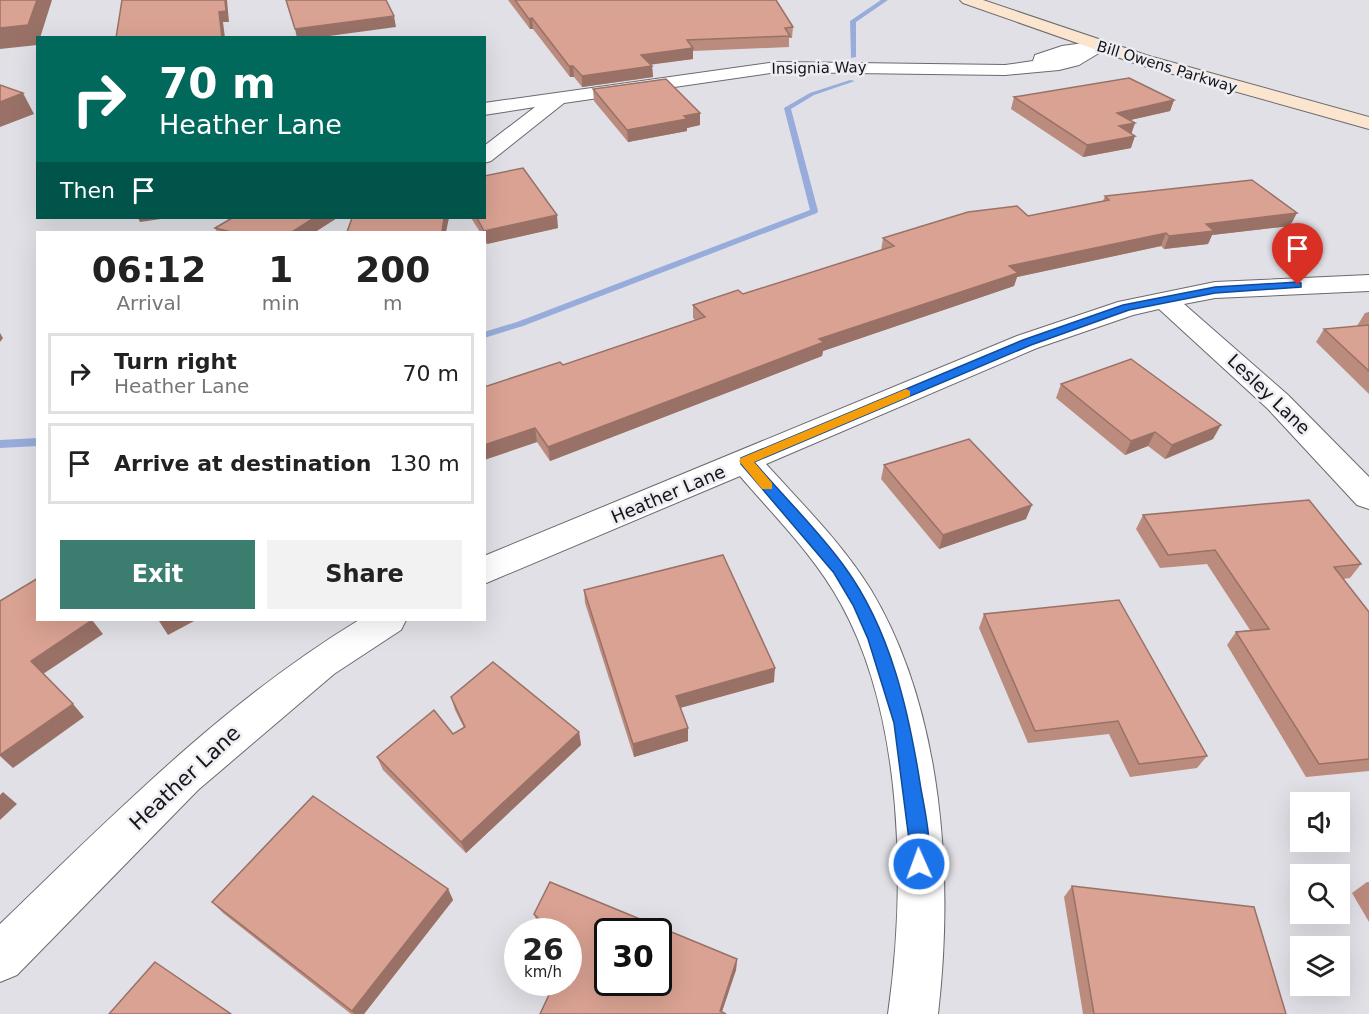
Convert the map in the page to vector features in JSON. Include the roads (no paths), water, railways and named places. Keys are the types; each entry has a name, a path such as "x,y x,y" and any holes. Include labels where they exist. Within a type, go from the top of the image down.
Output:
{"main road":[{"name":"Bill Owens Parkway","path":"968,0 1098,46 1224,84 1369,123"}],"street":[{"name":"Insignia Way","path":"486,109 784,66 994,70 1044,65 1041,59 1062,51 1098,46"},
{"path":"486,155 559,98"},
{"name":"Heather Lane","path":"486,570 1027,342 1126,308 1163,299 1243,287 1369,283"},
{"name":"Lesley Lane","path":"1163,299 1278,402 1369,496"},
{"path":"746,461 839,569 860,603 891,681 902,723 918,824 922,950 913,1014"},
{"name":"Heather Lane","path":"0,958 183,776 320,663 386,621"}],"waterway":[{"path":"853,57 853,21 885,0"},
{"path":"486,334 520,324 814,211 787,108 812,94 852,81"},
{"path":"0,444 36,442"}]}
